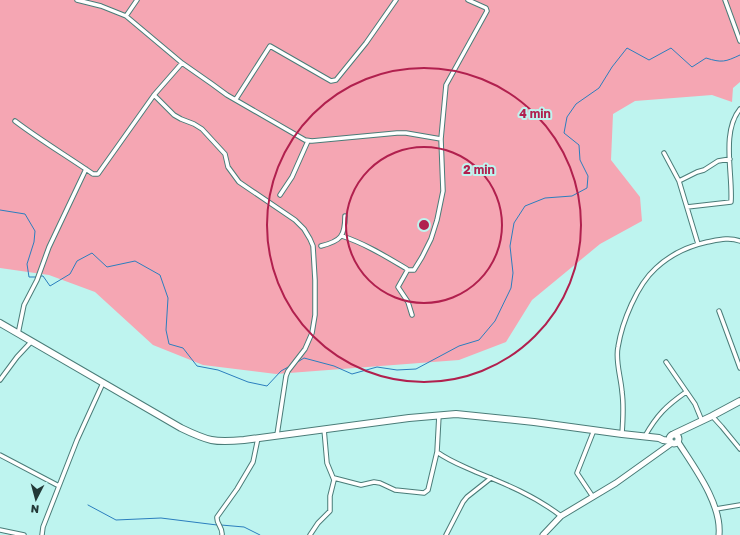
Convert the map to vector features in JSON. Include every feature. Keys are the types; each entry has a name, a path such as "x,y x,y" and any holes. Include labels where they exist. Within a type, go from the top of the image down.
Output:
{"highway":[{"path":"0,323 200,437 220,442 456,414 659,438 663,440 674,439 691,426 740,401"}],"main road":[{"path":"543,535 561,516 616,483 674,439 705,487 716,509 720,525 719,535"}],"street":[{"path":"77,0 101,6 126,16 182,62 222,91 308,141 397,133 406,133 441,139"},
{"path":"126,16 137,0"},
{"path":"236,99 270,46 331,81 336,80 366,43 396,0"},
{"path":"342,236 384,254 407,270 414,270 422,257 431,239 437,220 443,191 441,139 446,85 487,10 486,8 468,0"},
{"path":"725,0 740,42"},
{"path":"15,121 93,174 98,174 154,95 182,62"},
{"path":"154,95 174,115 202,129 225,154 228,167 239,182 295,220 304,229 313,246 315,315 312,333 305,349 288,371 286,376 277,435"},
{"path":"687,207 731,202 730,133 735,118 740,110"},
{"path":"280,195 292,177 308,141"},
{"path":"664,153 679,181 698,244"},
{"path":"679,181 704,170 718,161 730,159"},
{"path":"18,334 24,305 37,280 49,247 86,169"},
{"path":"322,246 332,243 342,236 345,225 345,216"},
{"path":"622,434 623,394 617,352 624,322 629,309 648,277 672,257 698,244 728,239 740,241"},
{"path":"407,270 398,287 408,302 412,315"},
{"path":"719,310 740,368"},
{"path":"0,380 17,357 31,342"},
{"path":"666,362 695,404 702,421"},
{"path":"42,535 43,527 59,486 103,383"},
{"path":"645,437 656,418 666,407 686,392"},
{"path":"334,478 360,485 374,482 380,483 395,490 424,493 428,490 437,452 439,415"},
{"path":"712,416 740,449"},
{"path":"310,535 318,523 330,511 330,496 334,478 328,463 324,429"},
{"path":"593,497 577,473 594,430"},
{"path":"222,535 221,527 217,522 217,517 237,490 253,462 258,438"},
{"path":"437,452 458,464 524,492 549,506 561,516"},
{"path":"0,455 59,486"},
{"path":"446,535 463,502 491,478"},
{"path":"716,509 740,505"},
{"path":"0,530 24,535"}],"shaded area":[{"path":"0,0 740,0 740,82 733,88 732,102 712,95 635,101 613,114 611,160 640,197 642,221 600,244 532,300 506,342 459,360 276,374 203,365 153,345 95,292 49,275 0,268"}],"waterway":[{"path":"296,363 304,358 334,366 352,374 377,367 397,370 416,369 459,346 479,340 495,321 511,288 513,273 510,246 514,223 525,206 545,198 572,196 587,188 588,176 580,160 579,145 564,133 567,117 576,104 599,88 612,67 627,48 649,60 671,48 692,67 706,58 716,61 723,61 740,55"},
{"path":"0,210 25,214 35,231 34,242 27,264 29,277 36,277"},
{"path":"39,276 43,276 50,286 70,274 77,261 92,253 107,267 135,261 160,275 168,298 166,330 169,344 183,348 197,366 218,370 248,382 267,386 281,371 290,366"},
{"path":"88,505 116,520 161,518 217,525"},
{"path":"221,525 244,527 260,535"}]}
